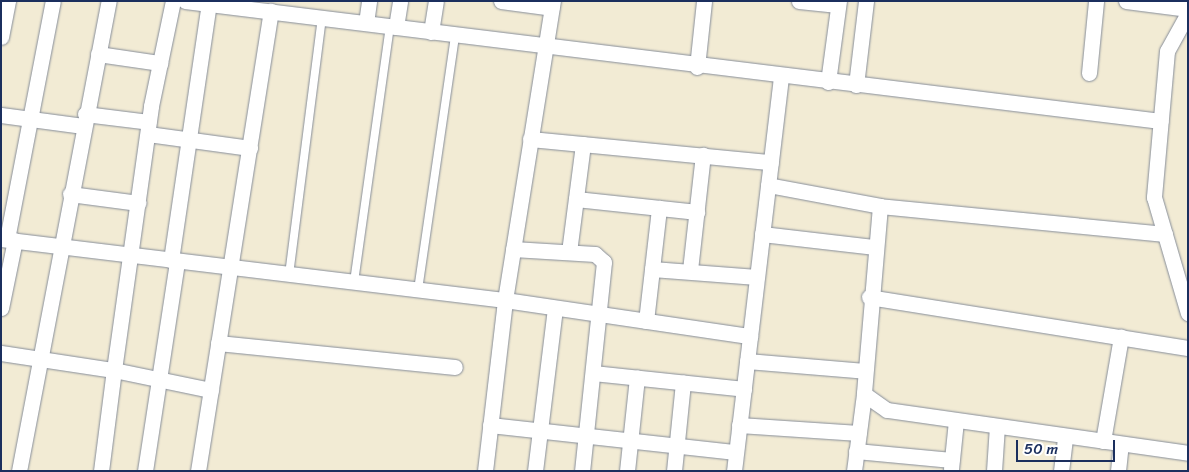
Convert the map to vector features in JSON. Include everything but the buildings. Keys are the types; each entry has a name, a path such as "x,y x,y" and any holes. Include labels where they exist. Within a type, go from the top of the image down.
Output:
{"street":[{"path":"1,308 8,239 29,119 53,1"},
{"path":"19,471 84,120 109,1"},
{"path":"101,471 148,128 173,1"},
{"path":"185,1 262,7 393,27 782,77 1161,121"},
{"path":"366,23 369,1"},
{"path":"393,27 400,1"},
{"path":"431,32 436,1"},
{"path":"485,471 505,300 552,5 501,1"},
{"path":"697,66 704,1"},
{"path":"799,1 839,3 828,82"},
{"path":"856,86 866,1"},
{"path":"1089,73 1096,1"},
{"path":"1126,1 1188,9"},
{"path":"145,471 174,261 187,141 209,4"},
{"path":"198,471 250,148 262,7"},
{"path":"1,37 5,10"},
{"path":"1188,13 1167,51 1154,197 1188,314"},
{"path":"98,54 160,63"},
{"path":"734,471 782,77"},
{"path":"1,115 29,119 84,120 148,128 187,141 250,148"},
{"path":"530,139 771,162"},
{"path":"568,252 583,144"},
{"path":"690,270 703,155"},
{"path":"768,185 880,206 1165,234"},
{"path":"70,194 138,203"},
{"path":"576,199 697,212"},
{"path":"854,471 864,394 869,297 880,206"},
{"path":"646,321 659,208"},
{"path":"762,234 875,247"},
{"path":"8,239 230,268 505,300 750,336"},
{"path":"513,249 568,252 603,258 599,314 582,471"},
{"path":"652,268 757,277"},
{"path":"869,297 1188,348"},
{"path":"535,471 555,308"},
{"path":"1103,441 1121,337"},
{"path":"218,343 454,367"},
{"path":"1,354 114,370 211,390"},
{"path":"747,361 865,371"},
{"path":"593,373 744,389"},
{"path":"627,471 637,378"},
{"path":"674,471 683,382"},
{"path":"864,394 887,410 1188,453"},
{"path":"856,451 952,466 956,421"},
{"path":"490,425 630,442 736,452"},
{"path":"739,425 859,433"},
{"path":"994,471 997,426"},
{"path":"1061,471 1065,436"},
{"path":"1118,471 1121,444"}],"lane":[{"path":"289,275 322,17"},
{"path":"354,282 393,27"},
{"path":"418,290 455,35"}]}
